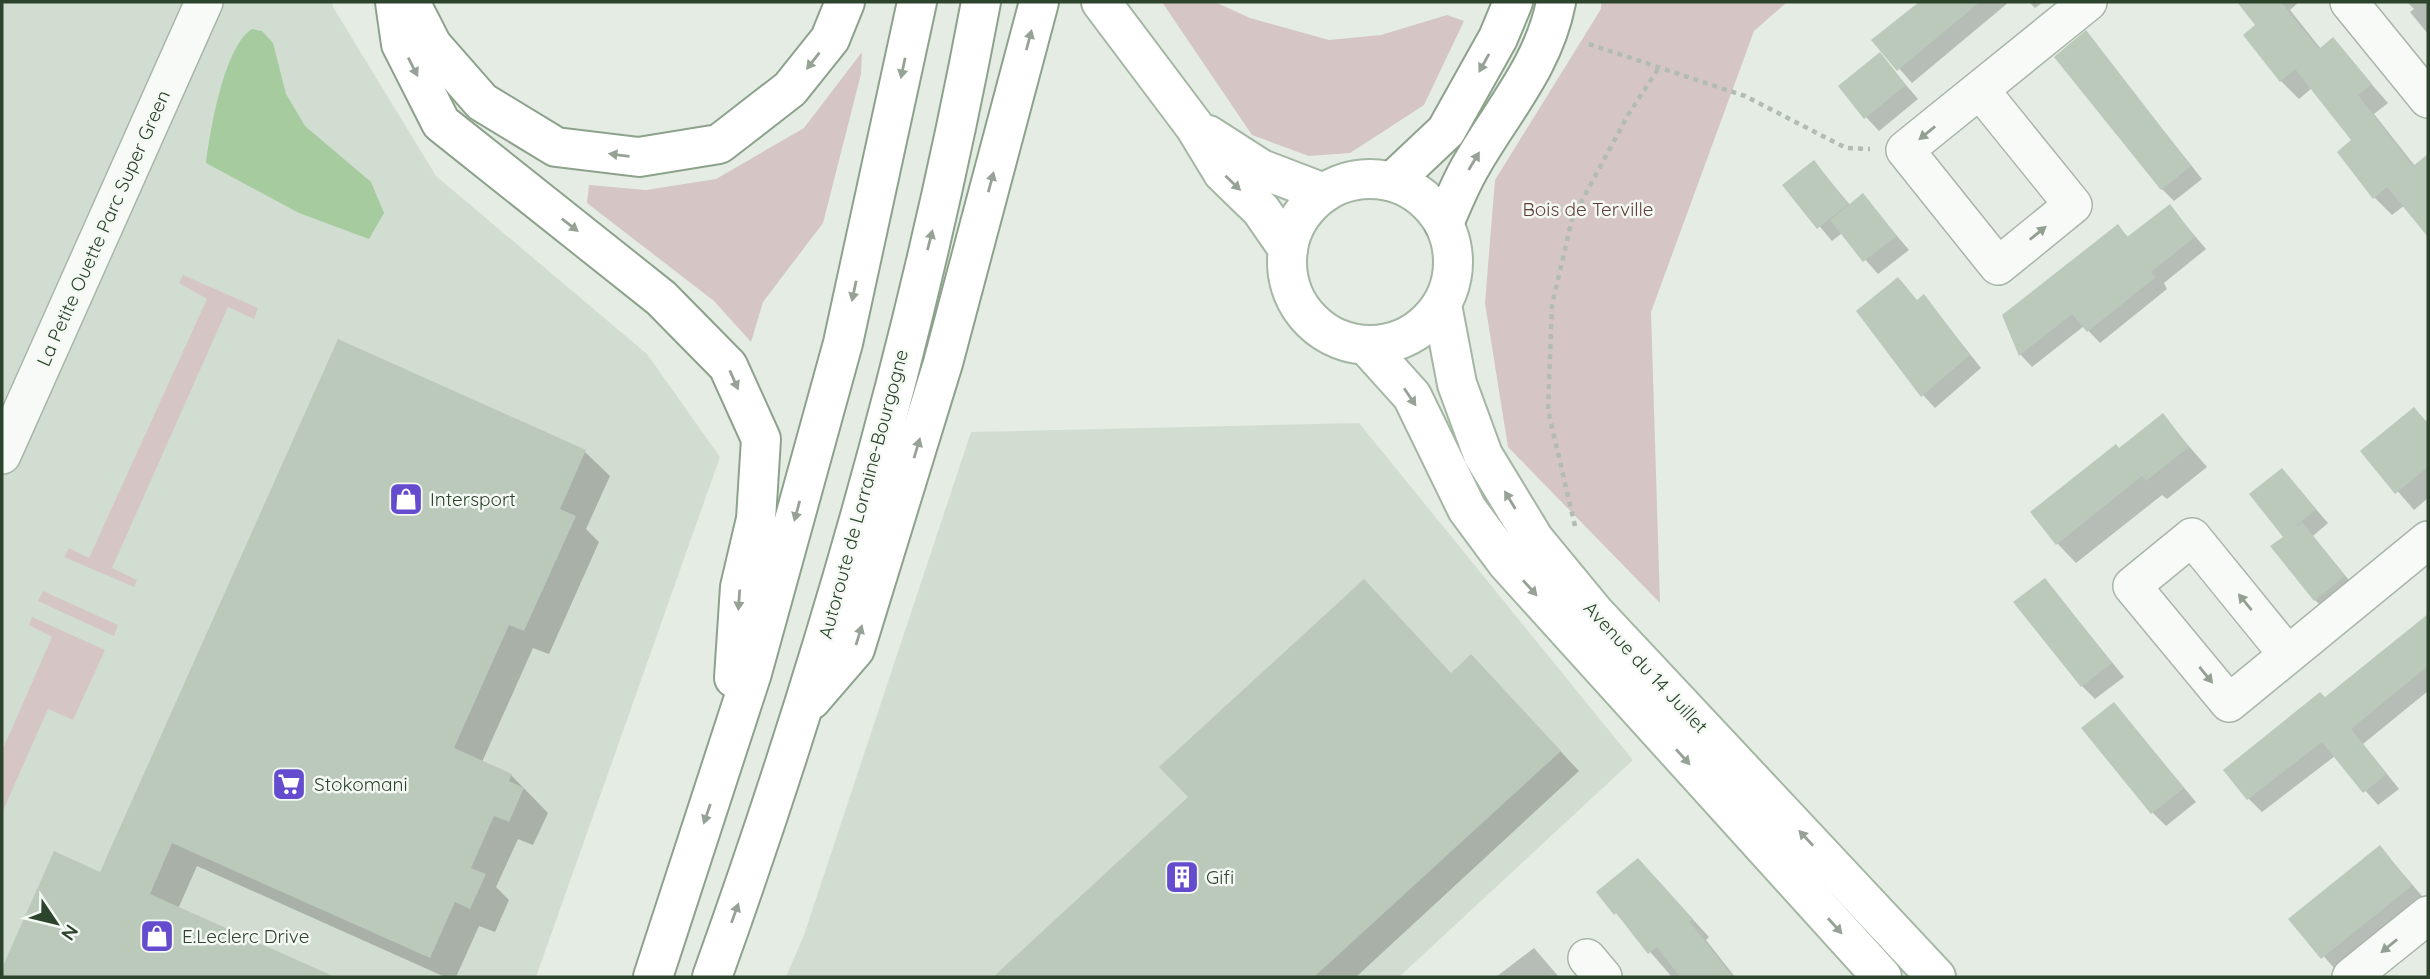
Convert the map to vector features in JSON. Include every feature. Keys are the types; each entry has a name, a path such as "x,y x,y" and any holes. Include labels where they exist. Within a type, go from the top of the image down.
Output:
{"main road":[{"path":"395,2 401,44 441,123 661,298 728,366 761,439 756,519 740,587 729,750"},
{"path":"410,2 432,45 482,102 556,147 639,157 719,144 790,89 830,39 845,2"},
{"path":"653,977 729,750 843,343 917,2"},
{"name":"Autoroute de Lorraine-Bourgogne","path":"712,977 804,708 877,455 934,223 981,2"},
{"path":"804,708 855,649 943,363 1039,2"},
{"path":"1101,2 1195,127 1223,173 1261,210 1288,249"},
{"path":"1393,181 1446,131 1497,38 1513,2"},
{"path":"1444,223 1471,165 1530,74 1552,20 1556,2"},
{"path":"1195,127 1261,169 1324,193"},
{"path":"1369,178 1393,181 1413,190 1431,204 1444,223 1453,250 1452,279 1442,305 1427,323 1409,336 1388,344 1366,345 1333,337 1315,325 1301,309 1291,289 1288,249 1295,227 1307,208 1324,193 1345,182 1369,178"},
{"name":"Avenue du 14 Juillet","path":"1442,305 1457,384 1483,455 1534,539 1595,613 1936,977"},
{"name":"Avenue du 14 Juillet","path":"1366,345 1412,396 1467,509 1507,563 1882,977"}],"street":[{"name":"La Petite Ouette Parc Super Green","path":"2,455 204,2"},
{"path":"1980,90 2073,205 1998,266 1905,150 2088,2"},
{"path":"2349,2 2428,99"},
{"path":"2288,655 2428,540"},
{"path":"2351,977 2428,915"}],"path":[{"path":"1589,44 1745,96 1846,148 1905,150"},
{"path":"1577,536 1548,410 1552,305 1572,219 1628,115 1660,66"}],"shaded area":[{"path":"2,2 333,2 333,7 436,176 647,354 720,457 536,977 2,977"},
{"path":"252,29 262,31 273,43 286,94 305,126 371,182 384,213 369,239 299,213 206,163 215,111 226,71 242,38"},
{"path":"1359,423 1633,760 1399,977 786,977 804,935 971,432"}],"green space":[{"path":"1162,2 1215,2 1250,18 1329,40 1381,35 1447,15 1464,21 1424,105 1350,153 1309,156 1252,135"},
{"name":"Bois de Terville","path":"1601,2 1787,2 1754,31 1651,312 1660,603 1508,447 1485,303 1495,180 1601,9"},
{"path":"862,52 861,74 823,223 763,302 751,342 714,301 587,203 589,185 646,190 716,179 804,128"},
{"path":"183,275 258,308 254,319 228,307 112,568 137,580 134,587 64,557 69,548 89,558 207,299 179,283"},
{"path":"43,591 118,625 114,636 38,601"},
{"path":"32,617 105,650 73,720 48,709 2,813 2,751 52,637 29,625"}],"building":[{"path":"1919,2 1980,2 1897,71 1871,40"},
{"path":"2237,2 2281,2 2319,49 2333,37 2372,84 2358,95 2413,166 2428,154 2428,237 2387,187 2373,199 2337,152 2351,140 2295,69 2280,82 2243,35 2255,25"},
{"path":"2086,30 2191,166 2161,190 2054,57"},
{"path":"1880,52 1906,85 1864,119 1838,86"},
{"path":"1814,160 1848,204 1817,229 1782,185"},
{"path":"1863,193 1897,236 1863,262 1830,220"},
{"path":"2170,204 2195,237 2151,272 2156,277 2087,332 2072,314 2019,356 2002,315 2118,224 2127,237"},
{"path":"1898,277 1917,300 1924,294 1970,355 1921,397 1856,311"},
{"path":"338,339 586,450 560,509 576,516 524,631 509,625 454,748 512,774 509,781 524,788 509,822 494,816 471,868 486,874 470,909 455,902 430,958 172,843 150,894 335,977 2,977 2,968 54,851 100,872"},
{"path":"2414,407 2428,424 2428,467 2395,494 2360,451"},
{"path":"2163,413 2189,447 2146,481 2142,476 2056,545 2030,512 2116,444 2119,448"},
{"path":"2282,468 2316,509 2290,531 2302,522 2345,576 2314,601 2270,546 2283,537 2249,494"},
{"path":"2045,578 2112,663 2081,687 2013,602"},
{"path":"1364,579 1451,673 1471,654 1561,751 1314,977 993,977 1188,797 1159,767"},
{"path":"2428,614 2428,666 2351,729 2387,774 2363,793 2322,742 2247,800 2223,770 2320,692 2325,697"},
{"path":"2114,702 2184,788 2151,814 2081,728"},
{"path":"2380,845 2412,886 2321,959 2288,919"},
{"path":"1638,858 1693,919 1690,922 1733,977 1680,977 1657,947 1648,954 1616,913 1614,915 1596,892"}],"place":[{"name":"Intersport","path":"406,499"},
{"name":"Stokomani","path":"289,784"},
{"name":"Gifi","path":"1182,877"},
{"name":"E.Leclerc Drive","path":"157,936"}]}
